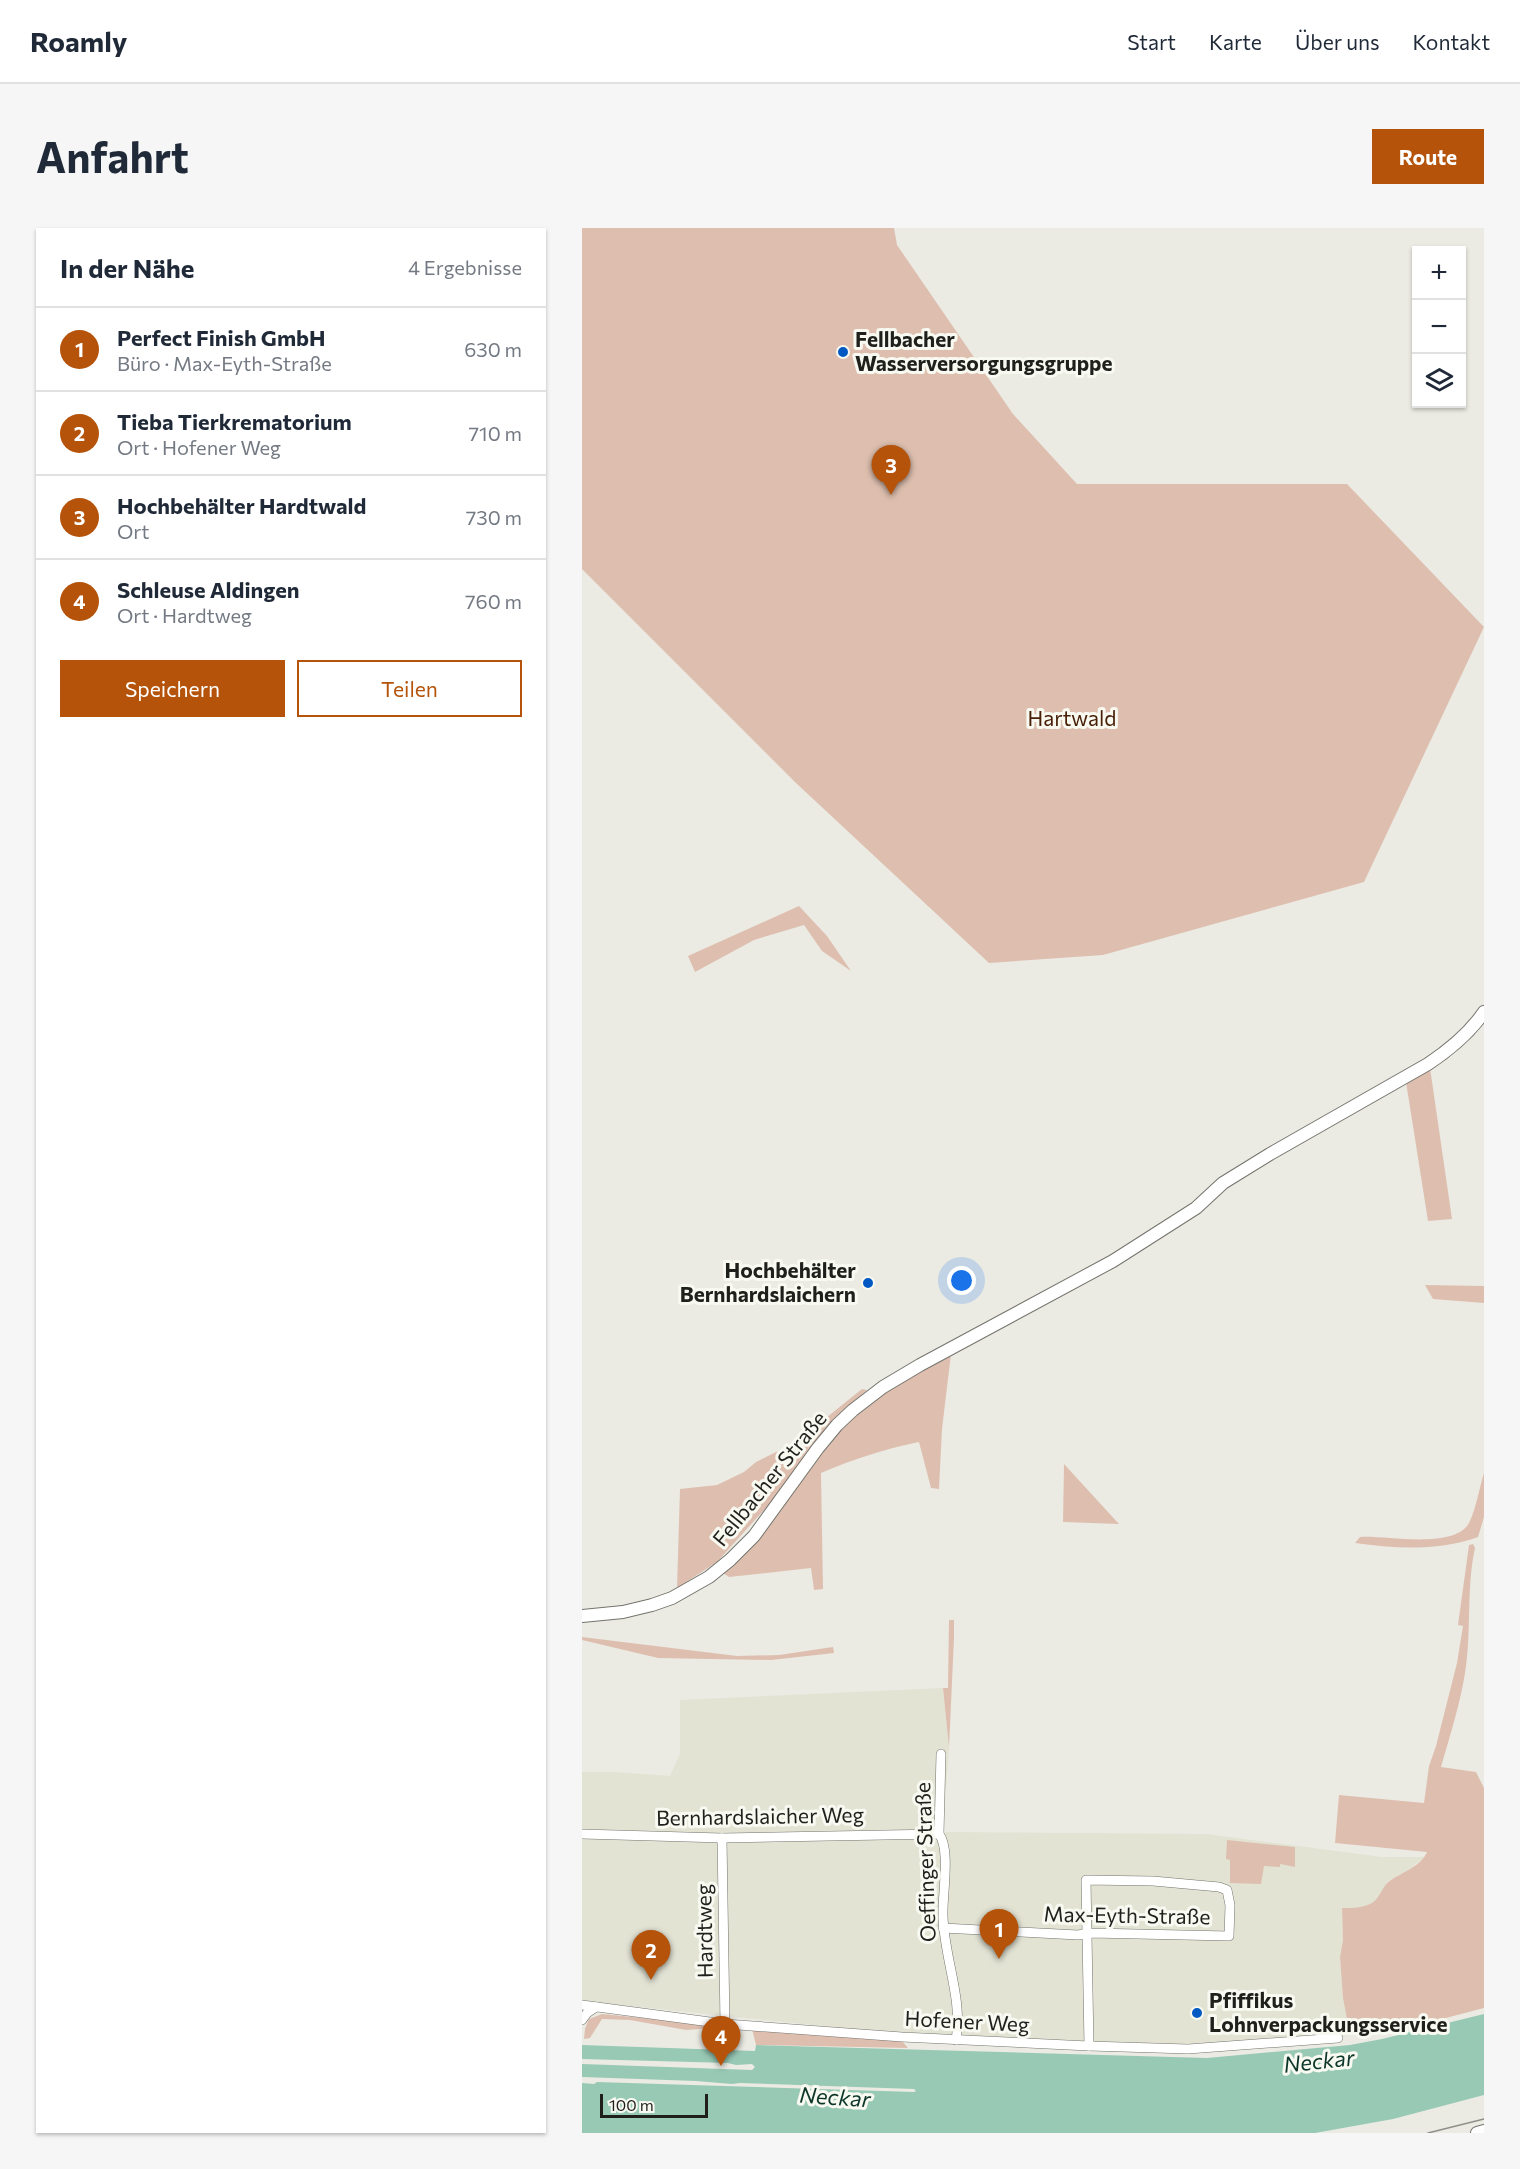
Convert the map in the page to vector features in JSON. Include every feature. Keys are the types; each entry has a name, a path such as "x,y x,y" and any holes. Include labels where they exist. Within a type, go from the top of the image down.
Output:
{"main road":[{"name":"Fellbacher Straße","path":"582,1616 624,1612 652,1605 672,1598 709,1577 754,1536 818,1448 853,1410 898,1377 1113,1261 1196,1208 1223,1183 1448,1051 1472,1028 1484,1012"},
{"path":"1477,2133 1484,2131"}],"street":[{"name":"Oeffinger Straße","path":"940,1754 939,1834 944,1841 944,1928 957,2004 956,2040"},
{"name":"Bernhardslaicher Weg","path":"582,1834 722,1838 939,1834"},
{"name":"Hardtweg","path":"722,1838 725,2024"},
{"name":"Max-Eyth-Straße","path":"944,1928 1078,1935 1229,1936 1229,1895 1224,1888 1153,1881 1086,1880 1087,1934"},
{"path":"1087,1934 1089,2046"},
{"name":"Hofener Weg","path":"582,2006 725,2024 956,2040 1089,2046 1188,2049 1338,2038"},
{"path":"582,2020 596,2007"}],"shaded area":[{"path":"943,1688 949,1748 943,1832 1206,1834 1382,1857 1425,1857 1388,1881 1372,1904 1342,1909 1343,1940 1340,1957 1343,1998 1350,2035 1242,2046 956,2040 582,2001 582,1772 670,1776 680,1754 680,1700"}],"green space":[{"name":"Hartwald","path":"582,228 894,228 897,245 1013,414 1077,484 1347,484 1484,627 1364,882 1103,955 989,963 796,783 582,569"},
{"path":"799,906 827,936 851,971 822,951 804,925 754,940 695,972 688,956"},
{"path":"1430,1068 1452,1219 1428,1221 1406,1082"},
{"path":"1425,1285 1484,1286 1484,1303 1433,1299"},
{"path":"951,1354 942,1429 939,1489 931,1488 919,1442 845,1463 821,1473 823,1589 814,1590 811,1568 729,1577 723,1573 820,1451 859,1409 882,1393"},
{"path":"862,1389 867,1390 847,1408 806,1453 783,1489 717,1562 677,1588 680,1489 717,1485 744,1472 756,1462 796,1442"},
{"path":"1064,1464 1119,1524 1063,1522"},
{"path":"1484,1473 1484,1517 1478,1537 1448,1545 1417,1548 1355,1543 1360,1537 1435,1539 1461,1531 1469,1523"},
{"path":"1473,1544 1475,1548 1465,1673 1458,1708 1441,1767 1476,1772 1484,1788 1484,2008 1396,2031 1350,2035 1343,1998 1340,1957 1343,1940 1342,1908 1360,1907 1374,1902 1388,1883 1416,1865 1427,1852 1335,1843 1339,1795 1424,1803 1429,1766 1457,1663 1463,1626 1458,1625 1469,1545"},
{"path":"949,1620 954,1620 954,1638 949,1748 943,1688 948,1688"},
{"path":"582,1637 737,1656 779,1655 833,1647 834,1653 771,1660 658,1658 582,1640"},
{"path":"1227,1840 1295,1847 1295,1867 1280,1864 1280,1867 1264,1866 1261,1884 1230,1883 1230,1860 1226,1859"},
{"path":"602,2014 715,2025 715,2028 686,2030 630,2020 602,2019 590,2038 584,2039 589,2019"},
{"path":"752,2029 902,2041 908,2048 756,2045"}],"water":[{"name":"Neckar","path":"1484,2014 1484,2095 1393,2119 1315,2133 582,2133 582,2083 916,2091 914,2089 582,2077 582,2064 752,2070 755,2067 752,2064 582,2059 582,2045 755,2051 756,2045 1207,2058 1350,2045"}],"tram line":[{"path":"1428,2133 1484,2119"}],"place":[{"name":"Fellbacher Wasserversorgungsgruppe","path":"843,352"},
{"name":"Hochbehälter Hardtwald","path":"891,495"},
{"name":"Hochbehälter Bernhardslaichern","path":"868,1283"},
{"name":"Perfect Finish GmbH","path":"999,1959"},
{"name":"Tieba Tierkrematorium","path":"651,1980"},
{"name":"Pfiffikus Lohnverpackungsservice","path":"1197,2013"},
{"name":"Schleuse Aldingen","path":"721,2066"}]}
